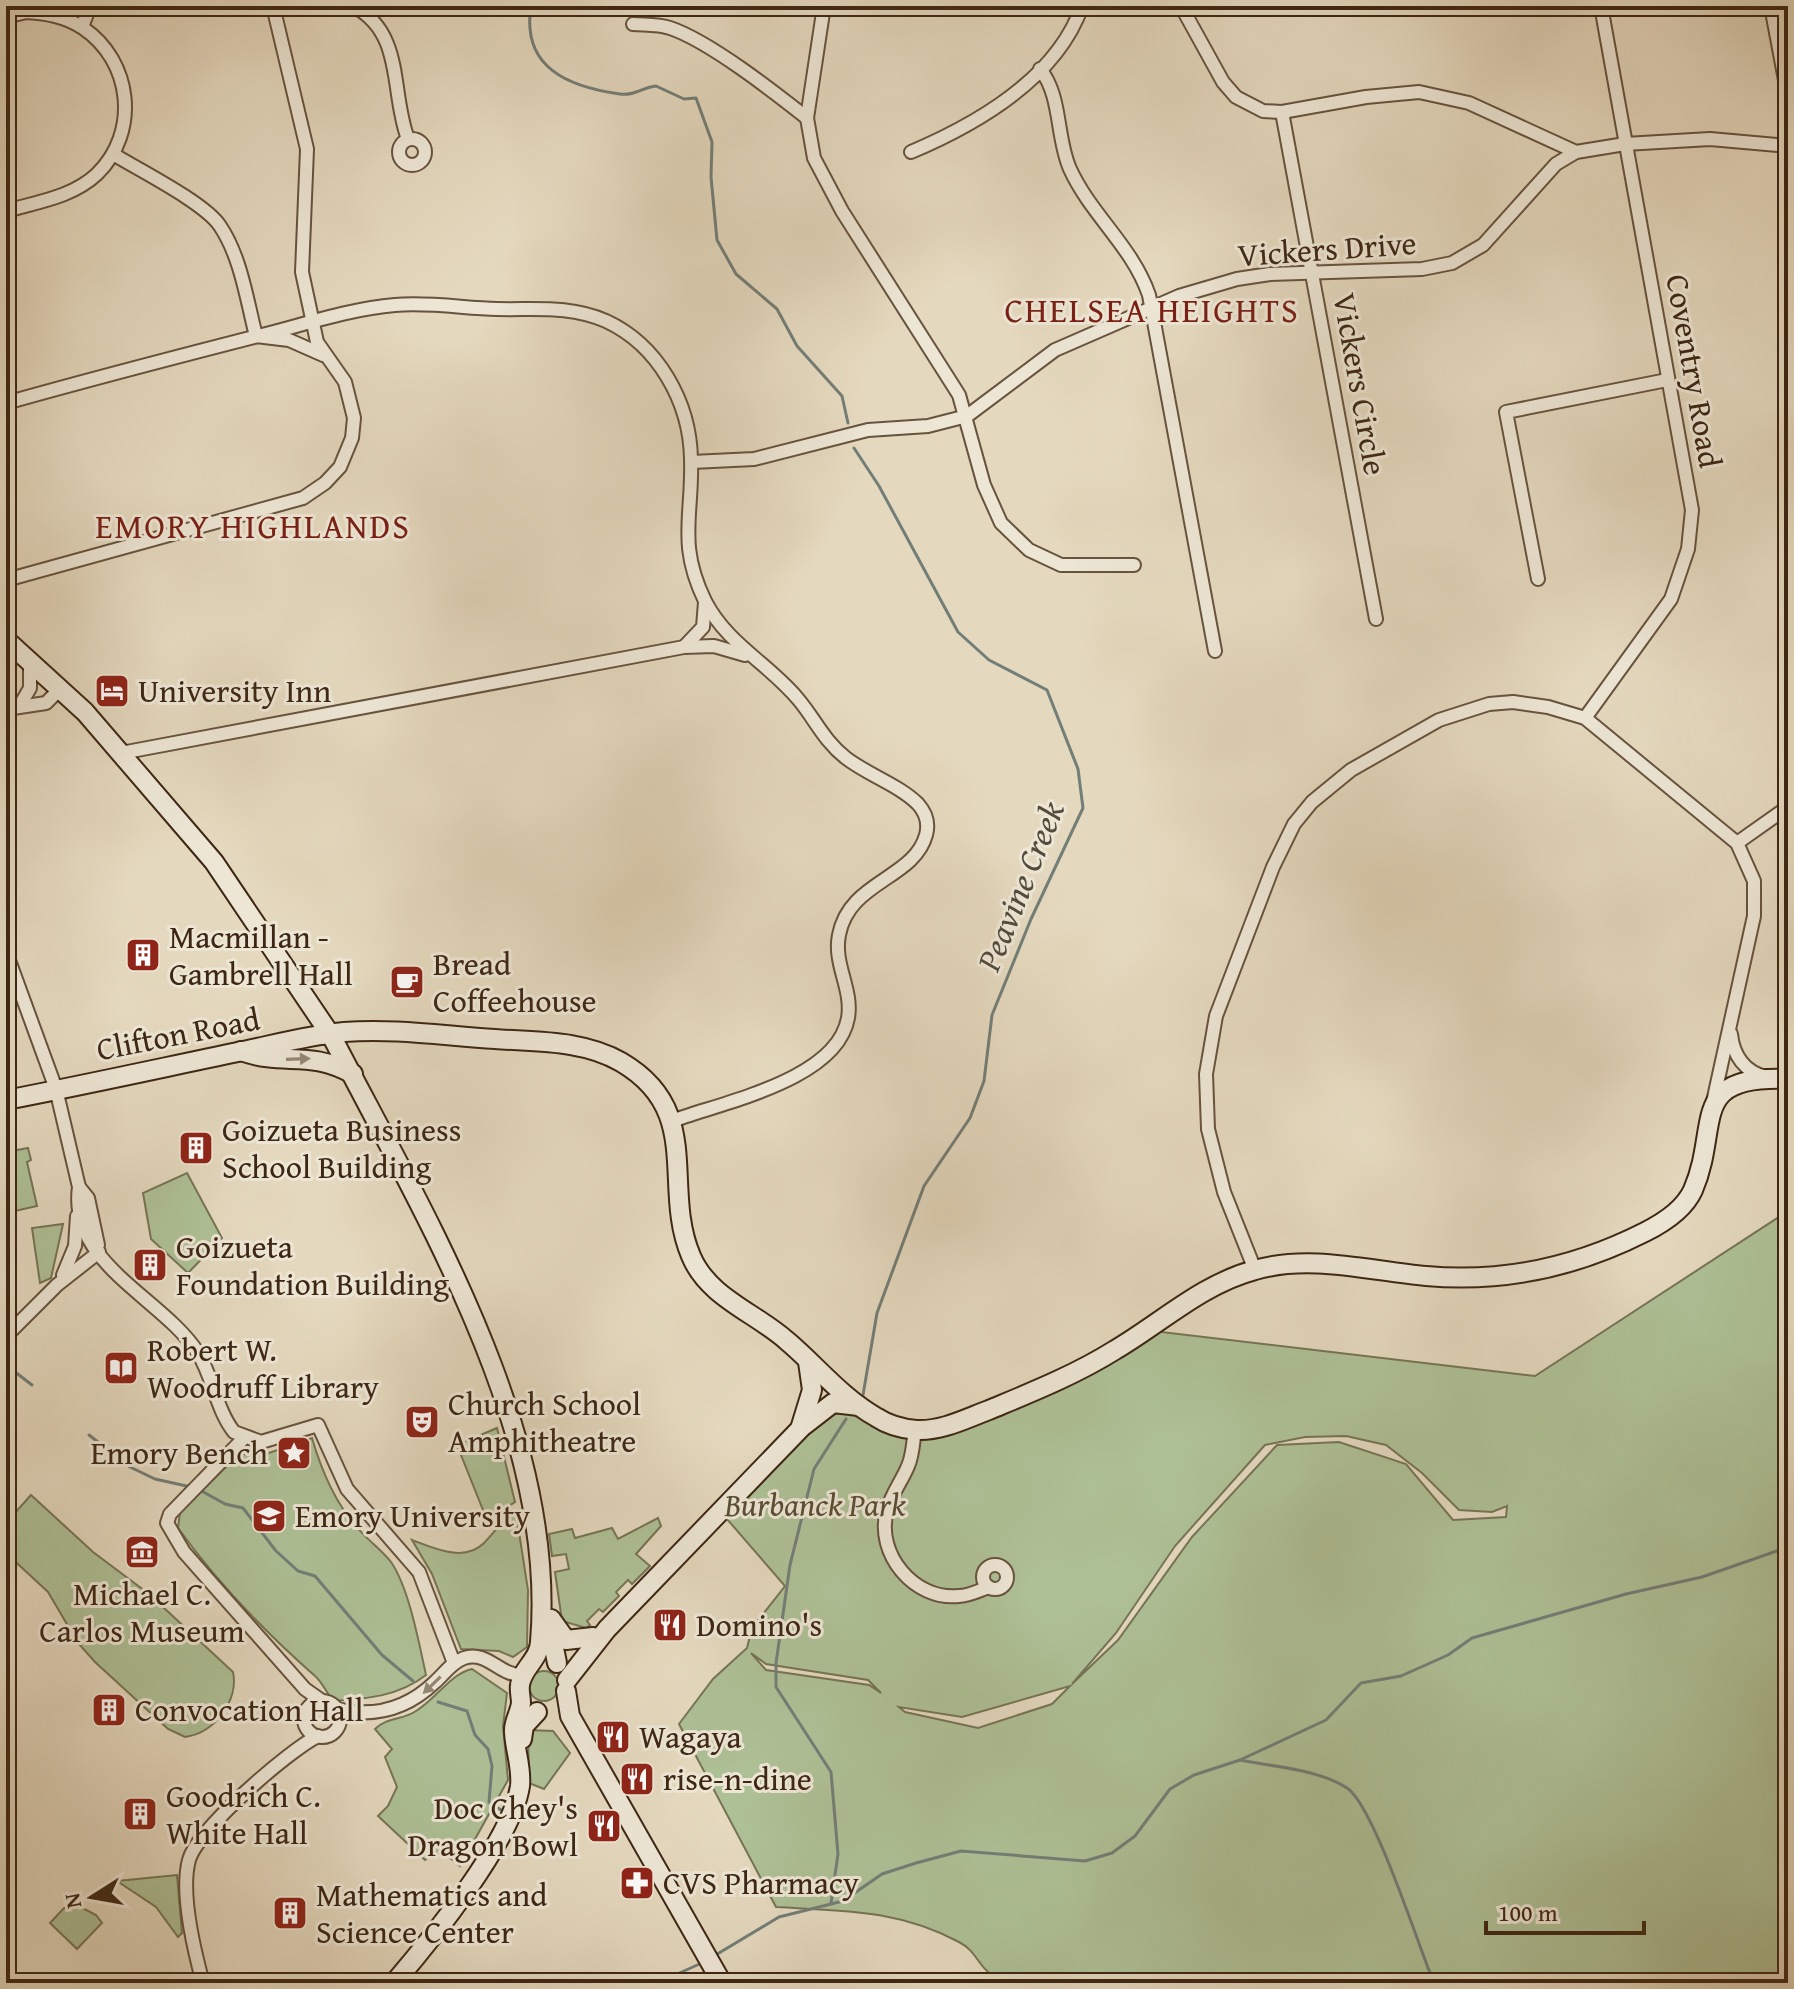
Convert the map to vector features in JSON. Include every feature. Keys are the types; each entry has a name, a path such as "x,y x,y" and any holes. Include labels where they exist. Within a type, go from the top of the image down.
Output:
{"main road":[{"path":"6,640 61,688 224,874 330,1033 382,1128 441,1247 508,1413 530,1503 547,1610 566,1686 570,1716 722,1983"},
{"name":"Clifton Road","path":"197,1060 330,1033 380,1031 538,1042 596,1051 625,1064 659,1098 672,1121"},
{"path":"6,1100 308,1038"},
{"path":"241,1051 268,1061 316,1059 353,1074"},
{"path":"672,1121 678,1148 684,1232 698,1270 720,1294 783,1337 860,1407 890,1424 915,1430 944,1428 1068,1377 1204,1291 1255,1270 1322,1264 1475,1278 1540,1271 1584,1258 1655,1227 1681,1207 1692,1191 1717,1099 1736,1083 1779,1078"},
{"path":"800,1429 812,1390 808,1362"},
{"path":"526,1670 545,1660 558,1663 600,1633 800,1429 833,1403 860,1407"},
{"path":"521,1768 514,1734 526,1670 540,1643 542,1581"},
{"path":"547,1610 566,1640 600,1633"},
{"path":"394,1983 415,1959 502,1833 517,1798 524,1726 542,1712 556,1708 566,1686 600,1633"},
{"path":"520,1696 528,1707 542,1712 572,1733 591,1756"}],"street":[{"path":"6,17 45,6"},
{"path":"82,27 90,6"},
{"path":"353,6 375,22 389,43 408,139"},
{"path":"824,6 807,118 814,158 828,188 940,360 967,416 989,500 1001,523 1018,542 1061,565 1134,565"},
{"path":"911,152 966,127 1040,69 1068,38 1082,6"},
{"path":"1181,6 1203,51 1236,97 1263,111 1282,112 1366,97 1437,94 1469,103 1576,152 1625,144 1710,139 1788,146"},
{"name":"Coventry Road","path":"1585,718 1671,599 1683,574 1692,510 1601,6"},
{"path":"1771,6 1788,96"},
{"path":"6,580 303,498 318,489 340,467 354,427 349,391 317,342 301,264 307,149 277,7"},
{"path":"6,211 74,190 98,173 113,154 124,123 123,84 108,53 82,27 54,15 24,12"},
{"path":"633,24 658,25 677,31 764,86 807,118"},
{"path":"1040,69 1051,87 1071,172 1129,253 1146,286 1215,651"},
{"name":"Vickers Circle","path":"1282,112 1376,619"},
{"name":"Vickers Drive","path":"692,462 754,459 868,430 928,426 967,416 1055,350 1152,307 1237,279 1422,269 1464,259 1498,230 1556,164 1576,152"},
{"path":"113,154 204,210 220,226 237,263 256,336"},
{"path":"6,403 354,311 410,304 504,309 550,307 607,322 637,341 669,379 685,419 692,462 687,531 691,560 705,600 729,636 798,699 823,737 840,753 915,801 925,813 927,831 913,857 871,887 844,916 836,951 849,1011 843,1034 831,1052 800,1074 672,1121"},
{"path":"256,336 289,340 326,356"},
{"path":"1538,579 1506,412 1667,380"},
{"path":"684,647 703,627 705,600"},
{"path":"121,753 684,647 725,648 758,662"},
{"path":"13,708 30,688 29,660"},
{"path":"13,708 46,703 61,688"},
{"path":"1255,1270 1213,1158 1206,1074 1212,1034 1223,998 1273,867 1294,824 1312,802 1351,770 1439,720 1489,704 1513,702 1548,707 1585,718 1737,843 1754,881 1755,904 1712,1109"},
{"path":"1737,843 1788,807"},
{"path":"6,952 63,1088 78,1194 75,1246 57,1285"},
{"path":"1731,1021 1735,1053 1753,1073 1779,1078"},
{"path":"78,1194 88,1198 99,1252 107,1265 193,1347 229,1425 244,1438 268,1441 318,1425 347,1489 419,1572 454,1663"},
{"path":"6,1336 57,1285 99,1252"},
{"path":"915,1430 909,1465 887,1509 884,1530 891,1555 907,1578 926,1590 959,1597 989,1587"},
{"path":"244,1438 169,1519 184,1552 305,1689 336,1709 358,1713 398,1708 422,1694 454,1663 475,1656 509,1674 526,1670"},
{"path":"290,1753 309,1706 305,1689"},
{"path":"309,1706 322,1701"},
{"path":"203,1983 189,1908 187,1868 191,1853 233,1806 290,1753 318,1736 336,1730 339,1720 336,1709"},
{"path":"304,1722 309,1731 318,1736"}],"green space":[{"path":"28,1148 31,1160 27,1162 37,1206 6,1213 6,1152"},
{"path":"187,1173 222,1238 188,1273 151,1239 143,1193"},
{"name":"Burbanck Park","path":"1788,1211 1788,1983 1011,1983 991,1974 959,1942 914,1923 847,1911 776,1907 679,1724 713,1679 747,1648 752,1628 785,1586 720,1511 830,1411 841,1406 897,1424 953,1420 1153,1331 1535,1376","holes":["1346,1436 1386,1445 1422,1473 1459,1510 1492,1512 1507,1506 1506,1517 1453,1520 1406,1464 1339,1442 1277,1445 1192,1537 1118,1640 1072,1684 1116,1633 1175,1546 1265,1445 1305,1437","751,1653 766,1664 868,1680 881,1693 869,1685 766,1670","1070,1686 1052,1704 978,1728 905,1712 899,1707 962,1717"]},
{"path":"63,1224 51,1278 40,1283 32,1228"},
{"path":"497,1428 515,1502 487,1520 457,1445"},
{"path":"312,1438 324,1473 341,1506 360,1531 391,1562 408,1601 426,1675 394,1692 334,1701 318,1679 225,1587 178,1528 180,1512 235,1458 242,1454 263,1455"},
{"path":"31,1495 93,1552 149,1594 233,1672 232,1693 215,1722 185,1737 168,1729 78,1643 48,1592 6,1553 6,1523"},
{"path":"516,1513 528,1590 527,1647 513,1657 499,1651 461,1649 432,1574 412,1540 449,1552 467,1552 484,1543"},
{"path":"658,1518 661,1526 636,1554 650,1566 632,1584 628,1580 616,1592 619,1596 603,1612 599,1609 587,1621 590,1625 586,1628 562,1621 555,1572 569,1569 566,1554 552,1556 549,1534 572,1529 575,1538 612,1528 618,1539"},
{"path":"472,1669 507,1693 503,1726 508,1780 460,1866 445,1854 432,1854 425,1860 378,1816 388,1806 397,1787 385,1757 392,1749 375,1729 416,1711 450,1681"},
{"path":"544,1671 550,1672 558,1680 558,1692 550,1700 544,1701 538,1700 530,1692 529,1686 530,1680 538,1672"},
{"path":"528,1730 553,1731 570,1753 544,1789 529,1783"},
{"path":"177,1875 182,1933 178,1937 156,1907 117,1881"},
{"path":"75,1904 96,1915 102,1923 77,1949 50,1923 64,1908"}],"waterway":[{"name":"Peavine Creek","path":"531,6 530,27 534,45 541,59 567,79 620,94 656,86 684,99 696,98 712,142 711,177 717,240 736,274 777,309 797,346 842,396 848,423"},
{"name":"Peavine Creek","path":"854,448 879,486 958,632 989,660 1047,690 1078,769 1083,808 1031,919 992,1015 984,1081 970,1118 924,1186 877,1313 863,1395"},
{"path":"6,1365 32,1385"},
{"name":"Peavine Creek","path":"831,1903 838,1854 831,1772 776,1687 776,1663 790,1565 814,1469 846,1419"},
{"path":"89,1435 130,1467 155,1479 191,1487"},
{"path":"198,1489 225,1504 243,1508 276,1551 298,1571 315,1576 382,1655 413,1681"},
{"path":"714,1956 779,1917 843,1901 882,1874 961,1851 1085,1861 1112,1853 1135,1836 1170,1789 1194,1775 1240,1760 1326,1720 1361,1683 1401,1676 1448,1655 1472,1638 1626,1594 1702,1577 1788,1547"},
{"path":"438,1702 467,1711 475,1735 488,1749 492,1766 489,1802 501,1810"},
{"path":"1240,1760 1323,1777 1347,1788 1357,1799 1381,1845 1430,1973 1442,1983"},
{"name":"Peavine Creek","path":"657,1983 704,1962"}],"place":[{"name":"University Inn","path":"112,691"},
{"name":"Macmillan - Gambrell Hall","path":"143,955"},
{"name":"Bread Coffeehouse","path":"407,982"},
{"name":"Goizueta Business School Building","path":"196,1148"},
{"name":"Goizueta Foundation Building","path":"150,1265"},
{"name":"Robert W. Woodruff Library","path":"121,1368"},
{"name":"Church School Amphitheatre","path":"422,1422"},
{"name":"Emory Bench","path":"294,1453"},
{"name":"Emory University","path":"269,1516"},
{"name":"Michael C. Carlos Museum","path":"142,1552"},
{"name":"Domino's","path":"670,1625"},
{"name":"Convocation Hall","path":"109,1710"},
{"name":"Wagaya","path":"613,1737"},
{"name":"rise-n-dine","path":"637,1779"},
{"name":"Goodrich C. White Hall","path":"140,1814"},
{"name":"Doc Chey's Dragon Bowl","path":"604,1826"},
{"name":"CVS Pharmacy","path":"637,1883"},
{"name":"Mathematics and Science Center","path":"290,1913"}],"district":[{"name":"CHELSEA HEIGHTS","path":"1152,310"},
{"name":"EMORY HIGHLANDS","path":"253,526"}]}
